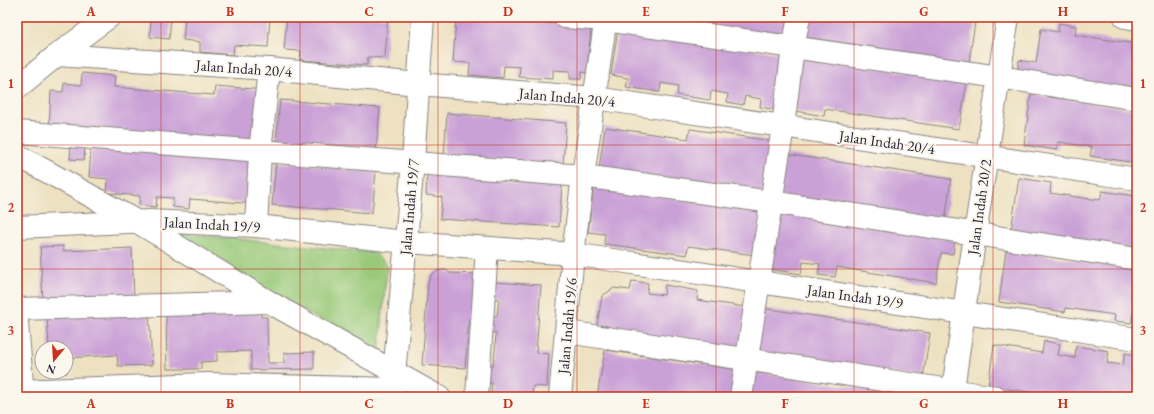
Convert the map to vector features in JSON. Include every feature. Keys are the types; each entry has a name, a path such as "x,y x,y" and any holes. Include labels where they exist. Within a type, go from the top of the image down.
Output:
{"street":[{"path":"17,88 56,55 109,17"},
{"name":"Jalan Indah 19/7","path":"393,386 413,162 423,17"},
{"path":"565,17 605,19 793,48 1000,77 1137,99"},
{"path":"741,397 784,126 793,48 799,17"},
{"name":"Jalan Indah 20/2","path":"952,394 1008,17"},
{"path":"1125,17 1137,19"},
{"name":"Jalan Indah 19/6","path":"560,397 573,254 605,19"},
{"name":"Jalan Indah 20/4","path":"56,55 269,69 418,84 594,98 1137,179"},
{"path":"256,226 260,152 269,69"},
{"path":"17,132 583,176 771,202 1137,259"},
{"path":"17,155 136,221 269,302 393,386"},
{"name":"Jalan Indah 19/9","path":"17,227 136,221 256,226 406,242 573,254 1137,339"},
{"path":"477,397 487,248"},
{"path":"17,310 269,302"},
{"path":"17,322 21,393 207,391 393,386 439,397"},
{"path":"567,332 747,359 952,394 996,397"}],"green space":[{"path":"169,232 375,253 387,265 379,355"}],"building":[{"path":"151,17 270,17 268,47 234,45 233,55 200,52 200,42 183,40 185,20 171,18 169,39 150,37"},
{"path":"287,17 388,17 385,58 368,57 367,65 300,60 301,51 284,50"},
{"path":"456,17 473,17 591,27 587,73 582,72 581,79 570,79 570,71 553,70 553,79 519,77 520,67 504,66 503,78 469,75 470,63 453,62"},
{"path":"654,17 792,17 789,38"},
{"path":"805,17 945,17 975,22 968,68 802,42"},
{"path":"1059,23 1076,26 1075,35 1137,44 1137,92 1017,73 1019,60 1036,63 1041,29 1058,32"},
{"path":"618,29 785,54 777,110 760,107 761,99 745,96 743,105 727,102 728,94 711,91 710,100 677,95 678,86 661,83 660,92 626,87 628,78 611,75"},
{"path":"798,56 967,82 959,129 825,109 824,116 790,110"},
{"path":"82,73 115,76 114,87 214,95 215,86 265,90 261,142 49,129 51,91 63,92 64,83 81,85"},
{"path":"1031,94 1137,110 1137,163 1090,156 1092,147 1058,142 1057,150 1024,145"},
{"path":"280,100 380,108 376,151 276,142"},
{"path":"447,113 566,123 563,166 444,156"},
{"path":"605,127 688,139 690,129 772,141 764,194 599,169"},
{"path":"71,145 85,146 84,160 70,159"},
{"path":"91,147 260,160 256,204 190,199 189,209 173,207 173,198 157,197 156,207 139,205 140,196 107,193 108,179 89,177"},
{"path":"785,154 951,179 945,221 779,196"},
{"path":"276,162 376,171 372,213 272,205"},
{"path":"427,175 562,185 559,227 440,219 442,197 426,195"},
{"path":"1019,178 1051,183 1050,193 1100,200 1102,191 1135,196 1133,205 1137,206 1137,250 1011,230"},
{"path":"594,187 761,210 755,255 688,246 687,255 604,244 605,234 588,232"},
{"path":"778,212 955,240 953,254 941,253 936,283 837,267 835,277 818,275 820,264 803,262 801,274 769,269"},
{"path":"63,246 63,251 132,248 134,297 43,301 40,247"},
{"path":"1006,250 1137,269 1137,313 1133,313 1131,323 1114,321 1115,315 1066,308 1065,312 999,302"},
{"path":"441,270 446,270 450,273 479,274 475,318 469,318 465,368 422,365 428,282 431,275"},
{"path":"632,281 648,283 647,293 664,295 665,285 698,291 697,300 746,307 739,350 608,331 608,326 597,325 602,296 614,288 630,290"},
{"path":"494,282 541,285 536,353 549,354 547,387 533,386 532,397 491,397 492,383 486,383 487,365 493,366 495,350 496,333 489,332 490,315 497,316 499,299 493,299"},
{"path":"762,308 930,333 923,378 756,352"},
{"path":"149,311 152,365 118,366 117,355 74,358 74,340 48,340 47,316"},
{"path":"261,313 261,317 267,317 268,363 284,363 284,353 314,352 314,369 251,370 251,351 217,352 217,361 201,362 201,369 167,369 166,315"},
{"path":"1044,341 1060,344 1058,355 1075,358 1076,346 1109,351 1107,363 1123,365 1125,353 1137,355 1137,397 1062,397 988,386 994,345 1042,353"},
{"path":"605,350 739,370 735,397 629,397 615,395 615,397 597,397"},
{"path":"752,372 917,396 917,397 748,397"}]}
